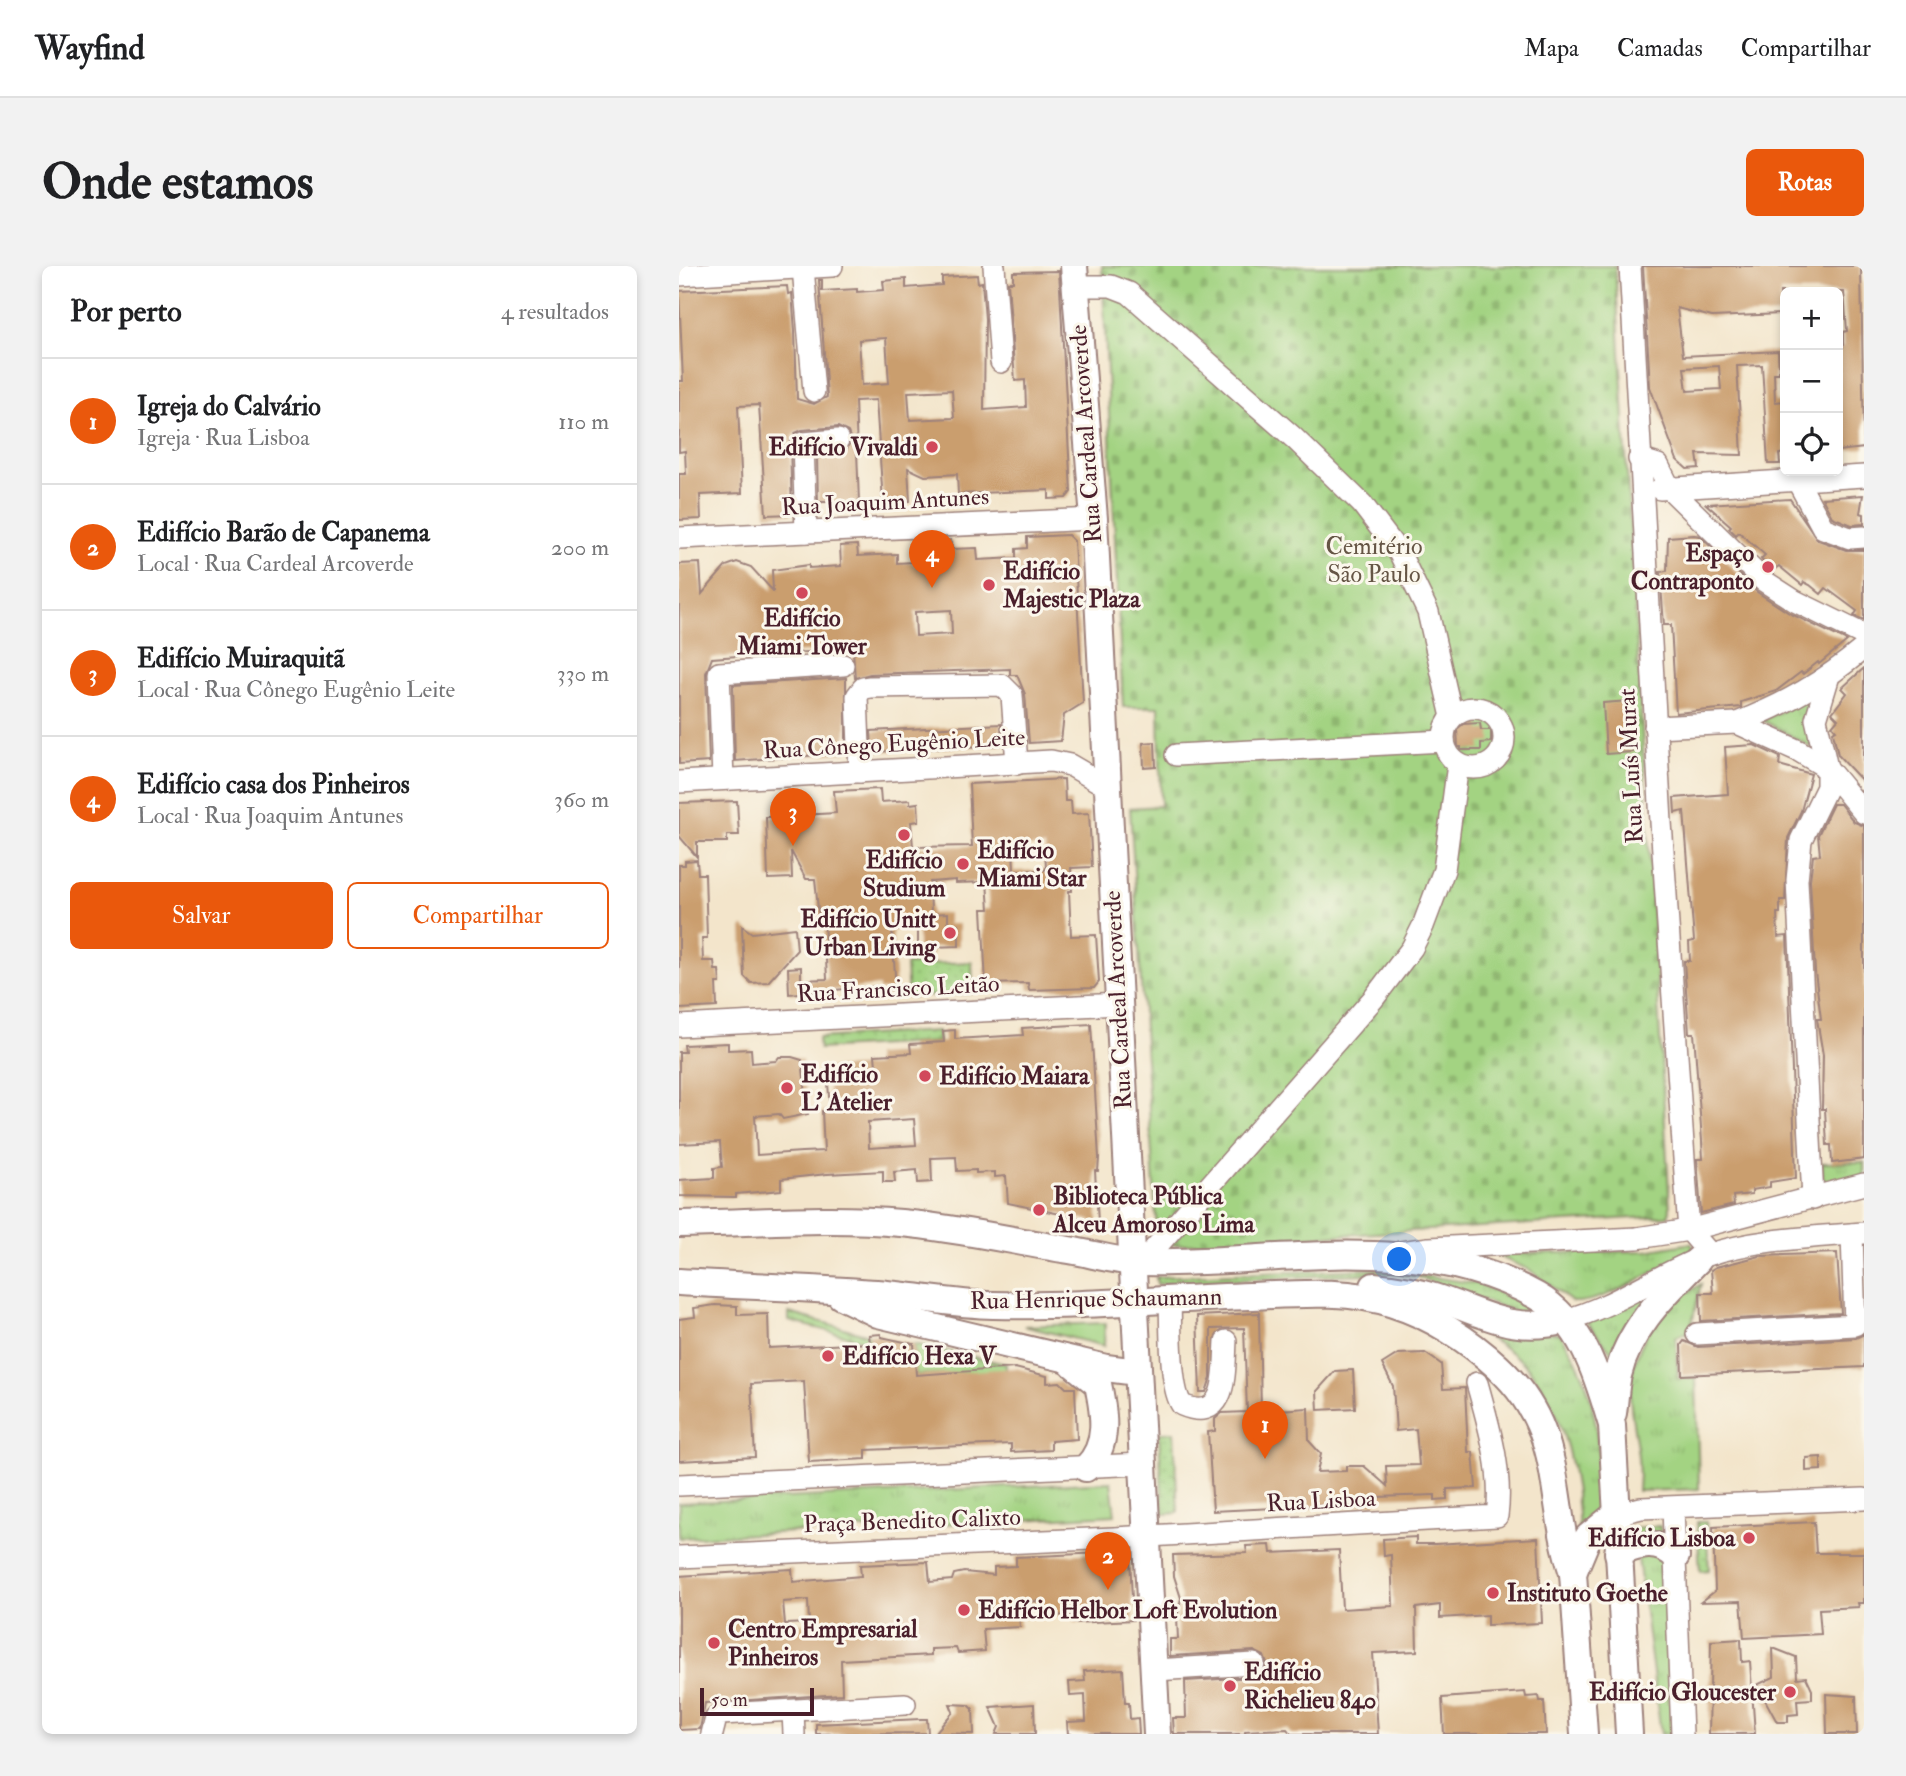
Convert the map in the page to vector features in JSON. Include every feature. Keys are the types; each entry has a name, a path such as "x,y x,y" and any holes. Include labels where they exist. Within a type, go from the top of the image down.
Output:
{"main road":[{"name":"Rua Cardeal Arcoverde","path":"1074,276 1094,519 1106,786 1137,1262 1133,1300 1157,1734"},
{"name":"Rua Henrique Schaumann","path":"679,1224 901,1223 1137,1262 1385,1255"},
{"path":"1385,1255 1455,1264 1486,1272 1541,1298 1565,1320 1598,1376 1612,1425"},
{"path":"1629,1734 1622,1645 1612,1425 1618,1375 1642,1322 1704,1257"},
{"name":"Rua Henrique Schaumann","path":"679,1282 830,1289 992,1305 1321,1293"},
{"path":"1321,1293 1355,1287 1403,1289 1507,1324 1545,1326 1565,1320"},
{"name":"Rua Henrique Schaumann","path":"830,1289 878,1314 1069,1360 1137,1372"},
{"path":"1321,1293 1392,1303 1459,1337 1499,1368 1538,1420 1550,1451 1565,1548 1573,1573 1584,1734"},
{"path":"1069,1360 1098,1384 1103,1404 1102,1444 1086,1468"},
{"path":"1573,1573 1588,1537 1616,1514"},
{"path":"1618,1553 1647,1544 1659,1545 1676,1556"}],"street":[{"path":"679,275 832,266"},
{"path":"994,266 1001,362"},
{"name":"Rua Luís Murat","path":"1629,266 1635,401 1648,462 1641,490 1689,1230"},
{"path":"803,268 814,391"},
{"path":"1074,276 1129,293 1294,438 1362,504 1401,554 1428,612 1453,718 1444,741 1446,750 1458,764 1468,768 1491,764 1504,746 1505,735 1494,715 1484,709 1473,708 1453,718"},
{"path":"806,532 803,443 838,440"},
{"path":"1648,462 1669,489 1764,581 1795,601 1864,635"},
{"path":"1641,490 1864,476"},
{"path":"1797,480 1823,528 1850,538 1864,537"},
{"name":"Rua Joaquim Antunes","path":"679,538 1094,519"},
{"path":"1655,727 1737,723 1800,696 1828,679 1864,648"},
{"path":"723,779 719,673 843,665"},
{"path":"1813,1199 1797,880 1801,840 1831,779 1816,719 1828,679"},
{"path":"860,772 857,696 863,688 870,687 1002,685 1012,695 1017,764"},
{"path":"1737,723 1799,751 1864,813"},
{"path":"1177,755 1444,741"},
{"name":"Rua Cônego Eugênio Leite","path":"679,782 1060,762 1106,786"},
{"path":"1137,1262 1374,998 1412,948 1444,870 1458,764"},
{"name":"Rua Francisco Leitão","path":"679,1026 1119,1004"},
{"name":"Rua Henrique Schaumann","path":"1385,1255 1429,1248 1637,1238 1689,1230 1813,1199 1859,1191"},
{"path":"1689,1230 1704,1257"},
{"path":"1565,1320 1595,1311 1704,1257 1744,1247 1860,1231 1855,1325 1697,1334"},
{"path":"1170,1298 1175,1379 1178,1400 1182,1405 1210,1406 1218,1401 1223,1392 1226,1341"},
{"name":"Rua Lisboa","path":"1147,1536 1497,1516 1500,1496 1497,1470 1477,1383"},
{"name":"Praça Benedito Calixto","path":"679,1485 874,1474 1143,1464"},
{"path":"1616,1514 1641,1508 1864,1499"},
{"path":"1673,1508 1682,1734"},
{"name":"Praça Benedito Calixto","path":"679,1557 1147,1536"},
{"path":"1155,1670 1254,1664"},
{"path":"712,1734 716,1718 720,1714 905,1704"},
{"path":"793,1711 794,1734"}],"green space":[{"name":"Cemitério São Paulo","path":"1102,266 1615,266 1670,1210 1668,1216 1169,1245 1157,1234 1130,808 1161,806 1159,707 1123,707"},
{"path":"1812,697 1811,747 1762,720"},
{"path":"972,962 973,993 908,997 906,965"},
{"path":"938,1031 939,1042 819,1049 818,1038"},
{"path":"1864,1162 1864,1179 1824,1190 1822,1163"},
{"path":"1691,1243 1694,1249 1634,1282 1586,1301 1572,1302 1530,1270 1500,1257 1502,1254 1646,1251"},
{"path":"1376,1269 1479,1284 1529,1306 1534,1312 1516,1312 1418,1277 1380,1273 1157,1284 1156,1277"},
{"path":"1701,1284 1690,1331 1676,1337 1678,1379 1696,1378 1699,1489 1638,1491 1639,1464 1630,1393 1636,1358 1661,1313"},
{"path":"1649,1290 1655,1297 1613,1354 1586,1321"},
{"path":"789,1313 869,1335 870,1342 789,1321"},
{"path":"1468,1320 1560,1334 1573,1355 1583,1376 1595,1418 1602,1509 1579,1536 1572,1470 1561,1426 1552,1405 1528,1368 1499,1344 1467,1324"},
{"path":"1105,1323 1104,1346 1024,1326"},
{"path":"914,1344 1006,1364 1006,1371 916,1375"},
{"path":"1174,1432 1178,1513 1163,1514 1159,1433"},
{"path":"1111,1482 1115,1515 679,1538 679,1503"},
{"path":"1697,1522 1706,1522 1709,1570 1700,1571"},
{"path":"1660,1526 1675,1734 1661,1734 1634,1528"}],"building":[{"path":"1643,266 1861,266 1864,448 1843,450 1843,332 1847,331 1843,287 1780,287 1780,314 1712,317 1677,308 1683,356 1778,351 1779,373 1774,373 1775,402 1780,402 1780,464 1768,464 1762,365 1737,366 1742,455 1697,454 1699,468 1687,469 1677,460 1650,387","holes":["1719,366 1721,389 1687,391 1684,368"]},
{"path":"1059,271 1071,492 1066,498 1049,499 1049,490 958,494 957,474 925,476 908,468 910,501 883,502 876,400 855,401 859,502 818,502 817,455 846,450 851,440 848,432 838,427 802,430 795,433 790,443 792,514 766,515 759,405 738,406 742,493 700,495 701,519 679,520 679,474 686,474 685,451 679,452 679,381 683,381 679,291 787,286 788,294 792,293 797,399 814,404 827,397 819,280 822,280 822,291 857,289 857,292 884,290 883,281 906,279 906,288 942,285 942,277 977,275 978,283 982,282 985,319 984,410 1026,407 1025,380 1015,381 1008,282 1013,282 1013,272","holes":["886,338 889,383 862,385 859,340","952,390 954,418 910,420 908,392"]},
{"path":"1863,495 1860,513 1864,514 1864,524 1852,525 1832,517 1822,498"},
{"path":"1790,499 1818,540 1846,550 1864,550 1864,620 1854,616 1857,611 1826,588 1821,594 1804,582 1802,585 1779,566 1772,571 1761,559 1765,555 1739,532 1736,535 1729,528 1731,526 1706,504"},
{"path":"1068,535 1074,541 1083,703 1064,715 1061,741 1029,743 1025,694 1017,675 1010,675 1010,669 870,674 855,678 853,650 764,654 712,658 706,673 709,762 679,764 679,564 700,563 702,594 726,566 737,562 751,567 773,591 772,570 809,565 809,568 841,566 840,546 857,545 858,556 897,554 897,563 939,564 938,541 951,540 952,549 977,548 978,560 1016,558 1016,549 1027,548 1027,537","holes":["951,610 952,634 916,636 915,612"]},
{"path":"1700,536 1757,592 1789,613 1847,641 1819,664 1818,662 1803,674 1801,672 1776,691 1741,702 1741,707 1676,713 1671,625 1664,625 1660,572 1667,571 1668,537"},
{"path":"1864,668 1864,783 1838,755 1833,732 1836,730 1832,726 1838,719 1832,713 1847,693 1842,688"},
{"path":"846,678 846,753 735,761 733,685"},
{"path":"1629,701 1632,752 1606,754 1603,703"},
{"path":"1480,723 1481,730 1491,730 1491,742 1481,743 1481,750 1461,750 1461,747 1458,747 1457,729 1463,724"},
{"path":"1001,724 1002,745 872,752 871,731"},
{"path":"1155,742 1156,767 1144,768 1143,743"},
{"path":"1754,745 1780,757 1779,765 1811,774 1801,811 1788,838 1785,900 1780,900 1780,913 1777,913 1778,937 1787,936 1796,1178 1770,1182 1770,1187 1752,1190 1752,1194 1733,1196 1734,1205 1701,1213 1697,1159 1703,1159 1702,1141 1694,1033 1689,1033 1684,961 1690,961 1689,942 1694,941 1684,811 1675,813 1674,798 1728,794 1725,747"},
{"path":"1064,779 1065,801 1071,801 1072,814 1089,813 1092,867 1071,868 1072,891 1069,891 1071,936 1096,935 1099,982 1094,988 1029,990 1028,983 986,984 982,909 989,909 987,882 956,883 956,880 930,882 931,914 948,913 948,924 959,924 959,946 932,947 932,955 918,955 918,929 892,930 896,990 879,990 879,986 789,994 788,968 801,967 801,980 827,979 824,919 819,919 815,879 806,879 791,851 792,878 768,879 766,817 836,813 834,791 880,789 881,802 910,800 910,804 918,803 919,821 911,822 913,847 972,846 969,784","holes":["1045,846 1046,870 1014,871 1013,848"]},
{"path":"737,801 739,835 727,835 727,842 697,842 697,857 679,836 679,803"},
{"path":"1833,804 1840,804 1854,822 1864,826 1864,1159 1832,1163 1831,1145 1827,1145 1825,1109 1822,1109 1823,1055 1817,1019 1821,1019 1815,972 1810,880 1813,856 1820,855 1818,835"},
{"path":"697,860 698,874 705,874 707,938 702,938 703,961 714,961 715,970 719,970 720,983 716,983 717,1007 679,1009 679,865 685,865 685,861"},
{"path":"742,926 752,933 795,928 797,950 768,982 751,983 744,976"},
{"path":"1091,1024 1099,1158 1098,1171 1095,1171 1098,1222 1008,1203 1006,1176 995,1177 995,1172 976,1173 976,1170 957,1171 956,1157 931,1158 932,1182 918,1183 917,1170 894,1172 895,1182 883,1182 883,1171 827,1174 781,1179 781,1190 736,1194 736,1197 679,1196 679,1180 714,1178 714,1168 722,1167 720,1142 679,1144 679,1052 685,1052 684,1045 728,1043 728,1050 751,1049 752,1063 776,1061 779,1057 802,1060 808,1114 783,1119 779,1114 755,1116 757,1155 824,1151 822,1111 830,1111 827,1068 876,1066 875,1055 911,1053 910,1044 944,1042 943,1031 955,1030 955,1039 1023,1035 1022,1028","holes":["914,1119 916,1145 869,1148 868,1122"]},
{"path":"1837,1253 1841,1313 1701,1321 1700,1293 1713,1293 1711,1270 1716,1267 1760,1256"},
{"path":"737,1306 737,1315 768,1314 769,1348 870,1343 869,1335 881,1334 881,1337 914,1344 916,1375 1015,1368 1047,1376 1047,1383 1060,1382 1066,1388 1075,1388 1077,1439 1051,1441 1051,1450 1011,1452 1011,1444 866,1450 866,1459 809,1462 804,1381 751,1384 755,1457 679,1461 679,1319 695,1317 694,1308"},
{"path":"1259,1313 1261,1411 1308,1408 1309,1441 1321,1454 1317,1472 1346,1471 1346,1466 1364,1466 1387,1486 1386,1466 1419,1465 1416,1429 1396,1431 1393,1386 1382,1364 1398,1354 1425,1353 1441,1364 1443,1389 1465,1388 1468,1452 1473,1452 1476,1488 1447,1489 1447,1499 1435,1500 1435,1495 1376,1497 1376,1503 1213,1511 1208,1432 1215,1431 1215,1419 1222,1413 1247,1412 1244,1328 1211,1329 1211,1377 1206,1392 1200,1392 1197,1316"},
{"path":"1864,1334 1864,1367 1682,1375 1681,1345 1684,1341 1698,1347 1856,1338"},
{"path":"1353,1370 1355,1408 1318,1410 1317,1391 1335,1371"},
{"path":"1821,1457 1821,1470 1806,1471 1806,1458"},
{"path":"1814,1522 1816,1553 1864,1553 1864,1603 1858,1603 1859,1607 1819,1609 1821,1634 1744,1638 1741,1601 1701,1602 1715,1591 1713,1527"},
{"path":"1416,1537 1416,1544 1538,1538 1542,1623 1487,1625 1487,1615 1440,1618 1440,1605 1416,1608 1417,1651 1373,1653 1378,1734 1291,1734 1287,1729 1245,1731 1245,1734 1174,1734 1173,1718 1186,1718 1185,1681 1255,1677 1262,1675 1267,1664 1264,1656 1254,1651 1170,1656 1170,1639 1178,1639 1177,1618 1181,1598 1174,1576 1173,1555 1247,1553 1246,1546 1270,1545 1271,1553 1339,1550 1342,1609 1393,1606 1391,1555 1384,1556 1383,1539"},
{"path":"1124,1552 1130,1557 1133,1620 1074,1623 1074,1615 1043,1616 1042,1601 1018,1602 1020,1627 983,1629 985,1651 958,1653 956,1648 931,1649 931,1655 841,1660 842,1694 705,1703 700,1729 679,1730 679,1576 792,1569 793,1582 861,1576 860,1565 928,1562 930,1582 952,1580 954,1574 964,1572 994,1575 994,1567 1016,1566 1016,1557","holes":["808,1600 809,1623 785,1624 783,1602"]},
{"path":"1741,1639 1742,1662 1750,1661 1755,1734 1709,1734 1711,1641"},
{"name":"Edifício Gloucester","path":"1773,1648 1796,1657 1797,1678 1806,1677 1812,1690 1812,1699 1797,1700 1798,1714 1788,1715 1788,1722 1777,1722 1757,1685 1774,1677"},
{"path":"1123,1669 1125,1703 1129,1703 1130,1719 1138,1718 1139,1734 1068,1734 1067,1722 1086,1721 1085,1695 1070,1696 1069,1682 1085,1681 1084,1671"},
{"path":"1525,1692 1526,1697 1539,1696 1540,1701 1544,1701 1546,1734 1444,1734 1442,1698"},
{"path":"1826,1694 1856,1696 1857,1734 1827,1734"},
{"path":"950,1704 969,1705 973,1709 974,1734 935,1733 953,1712"},
{"path":"1034,1704 1035,1734 996,1734 999,1727 990,1707"},
{"path":"927,1719 928,1733 816,1734 816,1724"}],"place":[{"name":"Edifício Vivaldi","path":"932,447"},
{"name":"Espaço Contraponto","path":"1768,567"},
{"name":"Edifício Majestic Plaza","path":"989,585"},
{"name":"Edifício casa dos Pinheiros","path":"932,588"},
{"name":"Edifício Miami Tower","path":"802,593"},
{"name":"Edifício Studium","path":"904,835"},
{"name":"Edifício Muiraquitã","path":"793,846"},
{"name":"Edifício Miami Star","path":"963,864"},
{"name":"Edifício Unitt Urban Living","path":"950,933"},
{"name":"Edifício Maiara","path":"925,1076"},
{"name":"Edifício L' Atelier","path":"787,1088"},
{"name":"Biblioteca Pública Alceu Amoroso Lima","path":"1039,1210"},
{"name":"Edifício Hexa V","path":"828,1356"},
{"name":"Igreja do Calvário","path":"1265,1459"},
{"name":"Edifício Lisboa","path":"1749,1538"},
{"name":"Edifício Barão de Capanema","path":"1108,1590"},
{"name":"Instituto Goethe","path":"1493,1593"},
{"name":"Edifício Helbor Loft Evolution","path":"964,1610"},
{"name":"Centro Empresarial Pinheiros","path":"714,1643"},
{"name":"Edifício Richelieu 840","path":"1230,1686"},
{"name":"Edifício Gloucester","path":"1790,1692"}]}
